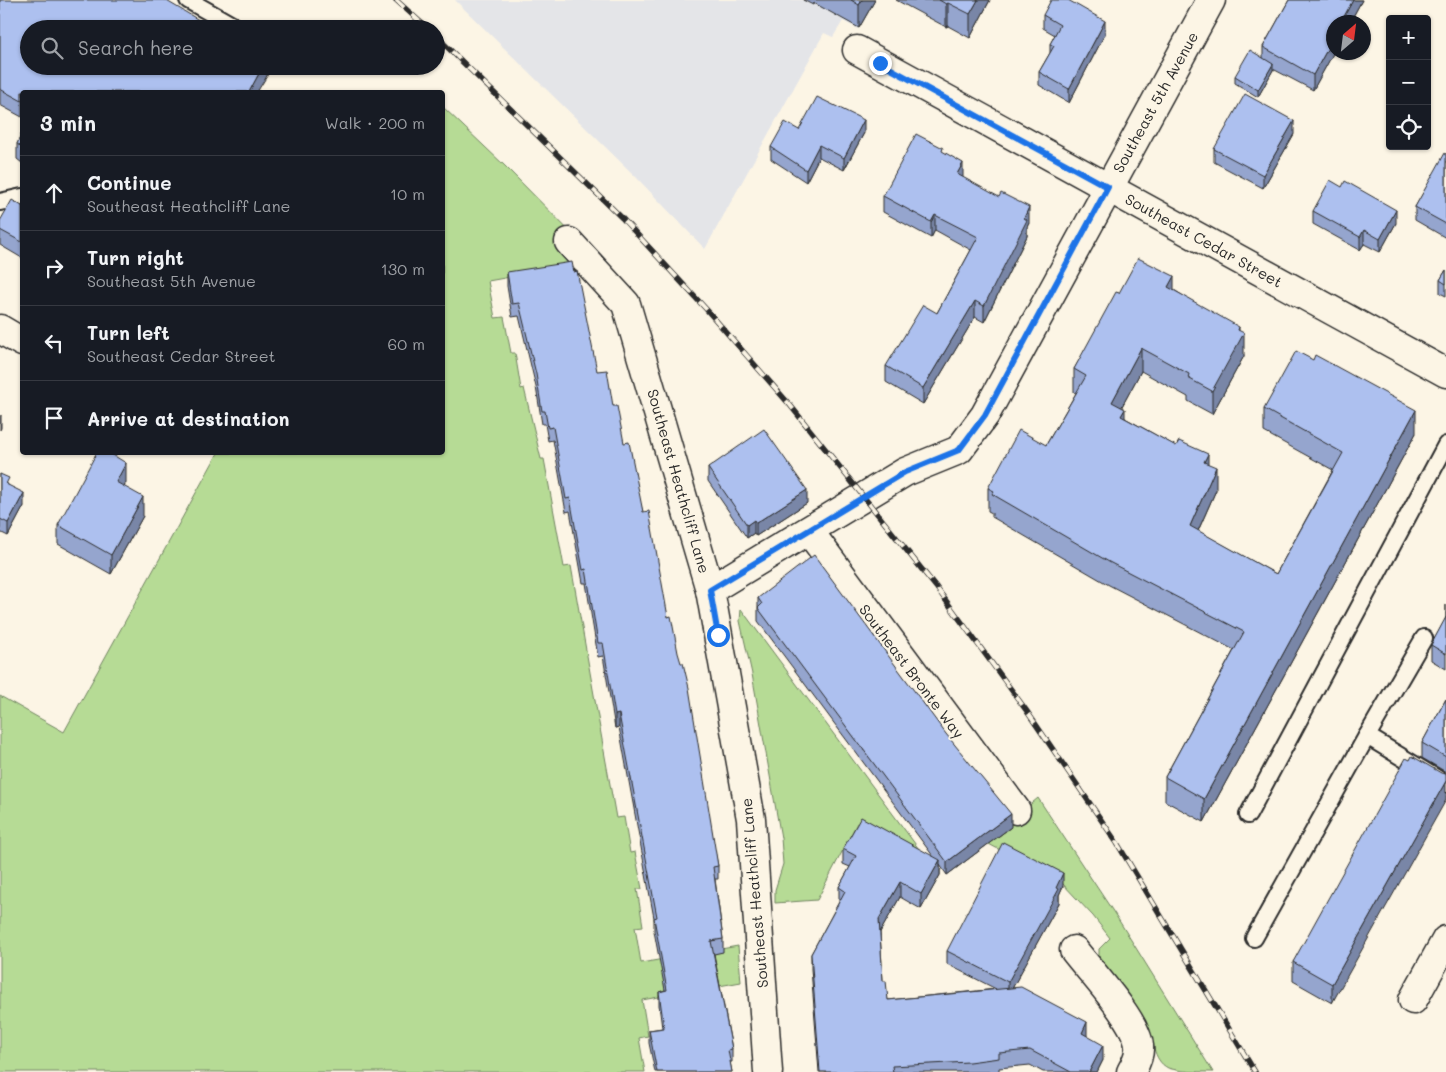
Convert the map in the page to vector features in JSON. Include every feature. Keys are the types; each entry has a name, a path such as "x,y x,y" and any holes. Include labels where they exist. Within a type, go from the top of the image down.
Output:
{"street":[{"name":"Southeast 5th Avenue","path":"710,590 905,472 959,450 985,415 1211,0"},
{"name":"Southeast Cedar Street","path":"857,50 1446,373"},
{"name":"Southeast Heathcliff Lane","path":"569,242 626,304 710,590 751,820 768,1072"},
{"path":"0,330 20,341"},
{"name":"Southeast Bronte Way","path":"809,531 1016,810"},
{"path":"1413,1000 1446,940"},
{"path":"1074,950 1134,1030 1140,1047 1136,1064 1131,1072"}],"lane":[{"path":"188,0 223,20"},
{"path":"0,202 20,197"},
{"path":"1248,815 1446,446"},
{"path":"1254,938 1424,638"},
{"path":"1367,736 1446,784"}],"shaded area":[{"path":"455,0 874,0 858,29 843,21 833,37 824,33 705,249 636,177"}],"green space":[{"path":"445,109 505,166 599,261 488,281 495,318 504,317 511,353 515,353 521,389 524,388 541,459 544,459 564,567 571,566 616,818 624,817 630,853 635,852 642,889 637,889 643,926 635,927 641,963 738,946 741,982 642,1000 648,1036 639,1038 645,1072 0,1072 0,696 64,732 217,455 445,455"},
{"path":"741,609 930,864 857,823 817,900 775,903 775,890 783,864 781,838 752,674 740,621"},
{"path":"1038,798 1118,919 1213,1072 1190,1072 1168,1068 1159,1060 1143,1017 1099,961 1099,949 1110,938 1093,916 1062,883 985,842"}],"building":[{"path":"0,0 165,0 199,20 20,20 20,75 258,75 250,90 20,90 20,100 0,89"},
{"path":"851,0 862,0 859,5"},
{"path":"939,0 978,0 970,14"},
{"path":"1051,0 1068,0 1105,21 1069,89 1039,72 1054,46 1050,44 1060,25 1043,15"},
{"path":"1289,0 1353,0 1345,15 1326,15 1326,51 1313,75 1263,47"},
{"path":"1250,50 1273,64 1258,90 1235,76"},
{"path":"1245,94 1294,121 1263,175 1214,149"},
{"path":"817,97 864,120 844,158 819,145 806,170 771,147 785,122 799,130"},
{"path":"916,134 943,148 942,151 963,163 957,174 999,197 1001,193 1029,207 1024,218 1027,220 984,306 975,301 923,388 886,366 923,305 937,313 978,237 935,215 931,222 883,196"},
{"path":"1446,154 1446,224 1415,207"},
{"path":"1330,180 1342,187 1345,181 1396,210 1380,239 1364,230 1360,237 1313,211"},
{"path":"12,200 20,205 20,241 0,230 0,221"},
{"path":"1138,258 1174,276 1168,287 1239,327 1238,330 1244,333 1212,391 1188,378 1189,374 1141,348 1112,402 1125,409 1121,416 1176,446 1179,441 1208,454 1204,462 1216,467 1190,526 1276,574 1343,453 1264,409 1296,351 1313,360 1315,355 1416,410 1204,799 1165,777 1244,632 1109,562 992,494 994,491 988,488 1019,430 1046,445 1086,376 1074,369 1116,292 1119,293"},
{"path":"572,262 574,272 577,271 597,371 607,370 613,406 617,406 624,443 629,442 643,512 649,511 668,617 671,616 678,653 681,663 683,663 689,688 718,866 713,867 723,939 711,941 732,1049 728,1050 732,1072 657,1072 649,1030 664,1028 659,992 667,990 654,918 657,917 619,714 615,715 603,643 598,643 586,569 583,570 570,498 566,499 553,427 548,428 545,411 542,411 536,374 519,303 512,304 507,272"},
{"path":"1446,270 1446,284 1440,280"},
{"path":"764,429 807,490 756,523 754,520 747,525 708,468"},
{"path":"95,455 113,455 126,463 116,482 143,497 111,555 58,525"},
{"path":"0,474 9,478 6,484 24,493 8,523 0,519"},
{"path":"814,555 946,734 1011,814 947,862 758,608 762,604 758,598"},
{"path":"1446,617 1446,654 1431,645"},
{"path":"1446,699 1446,757 1422,743"},
{"path":"1412,756 1446,774 1446,781 1332,984 1293,962 1406,758 1410,760"},
{"path":"861,817 940,860 921,894 900,882 879,919 883,981 886,981 888,1000 1021,987 1087,1022 1082,1033 1103,1045 1089,1072 1071,1072 1030,1050 999,1053 999,1058 969,1062 892,1066 893,1072 820,1072 811,954 845,891 839,887 856,856 843,849"},
{"path":"1003,842 1063,873 1056,888 1059,889 1008,982 947,951"}],"railway":[{"path":"396,0 418,20"},
{"path":"445,45 622,218 706,309 790,405 936,587 1026,710 1117,843 1255,1072"}],"route":[{"path":"718,635 710,590 905,472 959,450 985,415 1108,187 880,63"}]}
